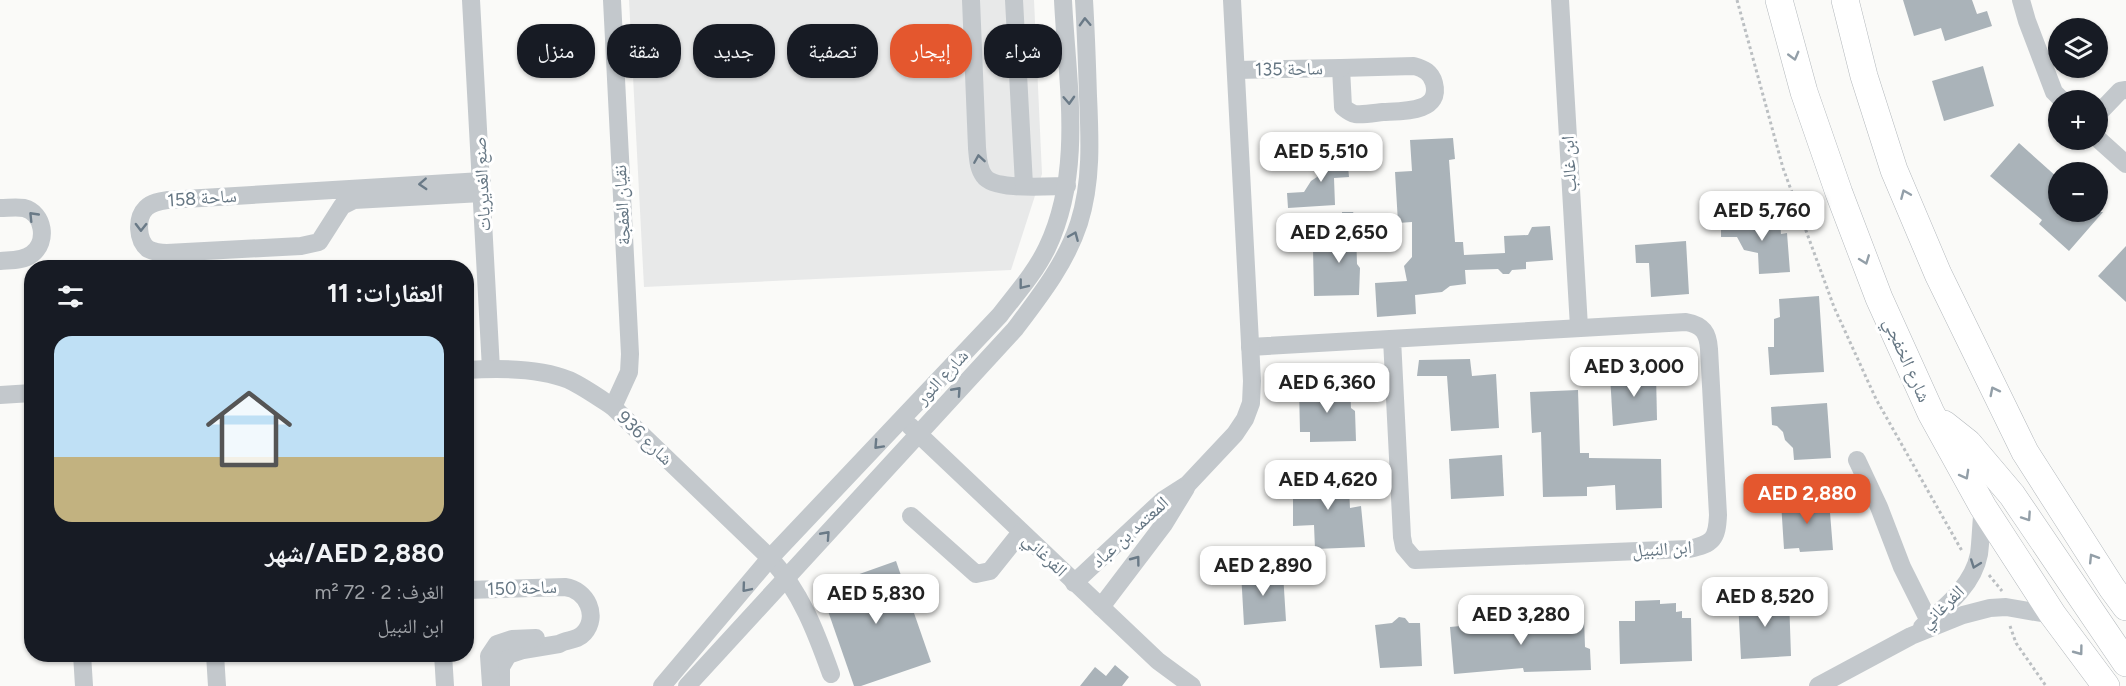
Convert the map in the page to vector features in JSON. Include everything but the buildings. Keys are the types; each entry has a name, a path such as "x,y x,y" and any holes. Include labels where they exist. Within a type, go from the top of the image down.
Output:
{"highway":[{"name":"شارع الخفجي","path":"1779,0 1804,92 1839,193 1879,298 1931,413 1983,507 2053,615 2106,686"},
{"path":"1845,0 1864,76 1894,170 1948,294 2025,452 2112,588 2126,606"},
{"path":"1931,413 1968,443 2012,495 2126,663"}],"street":[{"name":"صنع الغديريات","path":"471,0 491,369"},
{"name":"نقيان العفجة","path":"612,0 630,354 629,372 613,407"},
{"path":"971,0 979,166 985,178 992,183 1068,186"},
{"path":"1014,0 1024,185"},
{"name":"شارع النور","path":"662,686 770,558 1000,315 1029,277 1047,248 1068,186 1071,144 1063,0"},
{"name":"شارع النور","path":"687,686 1015,328 1046,289 1079,223 1088,183 1090,146 1084,0"},
{"name":"المعتمد بن عباد","path":"1101,607 1164,524 1188,484 1235,434 1245,419 1251,402 1251,347 1232,0"},
{"name":"ابن غالب","path":"1560,0 1579,327"},
{"path":"2021,0 2053,90"},
{"name":"ساحة 135","path":"1236,70 1414,66 1424,69 1432,76 1435,86 1433,97 1427,105 1418,110 1354,114 1343,106 1341,68"},
{"path":"2108,104 2120,91 2126,90"},
{"path":"2108,148 2126,164"},
{"name":"ساحة 158","path":"482,187 354,200 342,206 319,242 301,246 167,253 148,248 142,241 139,231 140,218 146,209 156,202 310,191 482,187"},
{"path":"310,191 321,200 333,219"},
{"path":"0,208 26,209 35,215 42,226 42,238 32,255 18,260 0,261"},
{"name":"ابن النبيل","path":"1251,347 1579,327 1686,322 1697,324 1704,329 1708,338 1718,515 1718,531 1712,541 1689,549 1415,560 1404,547 1402,537 1392,339"},
{"name":"شارع 936","path":"474,370 533,372 567,379 613,407 787,577 808,614 831,674"},
{"path":"0,395 24,394"},
{"name":"الفرغاني","path":"902,419 1158,661 1192,686"},
{"path":"1857,460 1879,507 1902,567 1929,621"},
{"name":"المعتمد بن عباد","path":"1074,583 1163,500 1188,484"},
{"name":"الفرغاني","path":"1911,636 1958,593 1975,566 1979,554 1983,507"},
{"path":"911,516 976,574 990,571 1021,532"},
{"name":"ساحة 150","path":"474,590 566,586 576,588 589,607 590,619 585,632 578,639 563,640 559,644 508,655 501,667 501,686"},
{"name":"الفرغاني","path":"1818,686 1911,636 1963,615 1990,608 2006,607 2053,615"},
{"path":"491,686 489,656 497,644 512,639 558,637 563,640"},
{"path":"82,662 84,686"},
{"path":"216,662 217,686"},
{"path":"444,662 445,686"}],"path":[{"path":"1737,0 1783,168 1834,307 1876,399 1931,500 1965,556 1975,566 1991,575 2004,593 2010,628 2016,643 2046,686"}],"shaded area":[{"path":"629,0 1034,0 1035,24 984,24 984,78 1038,78 1042,174 1011,270 644,287 633,78 681,78 681,24 630,24"}]}
